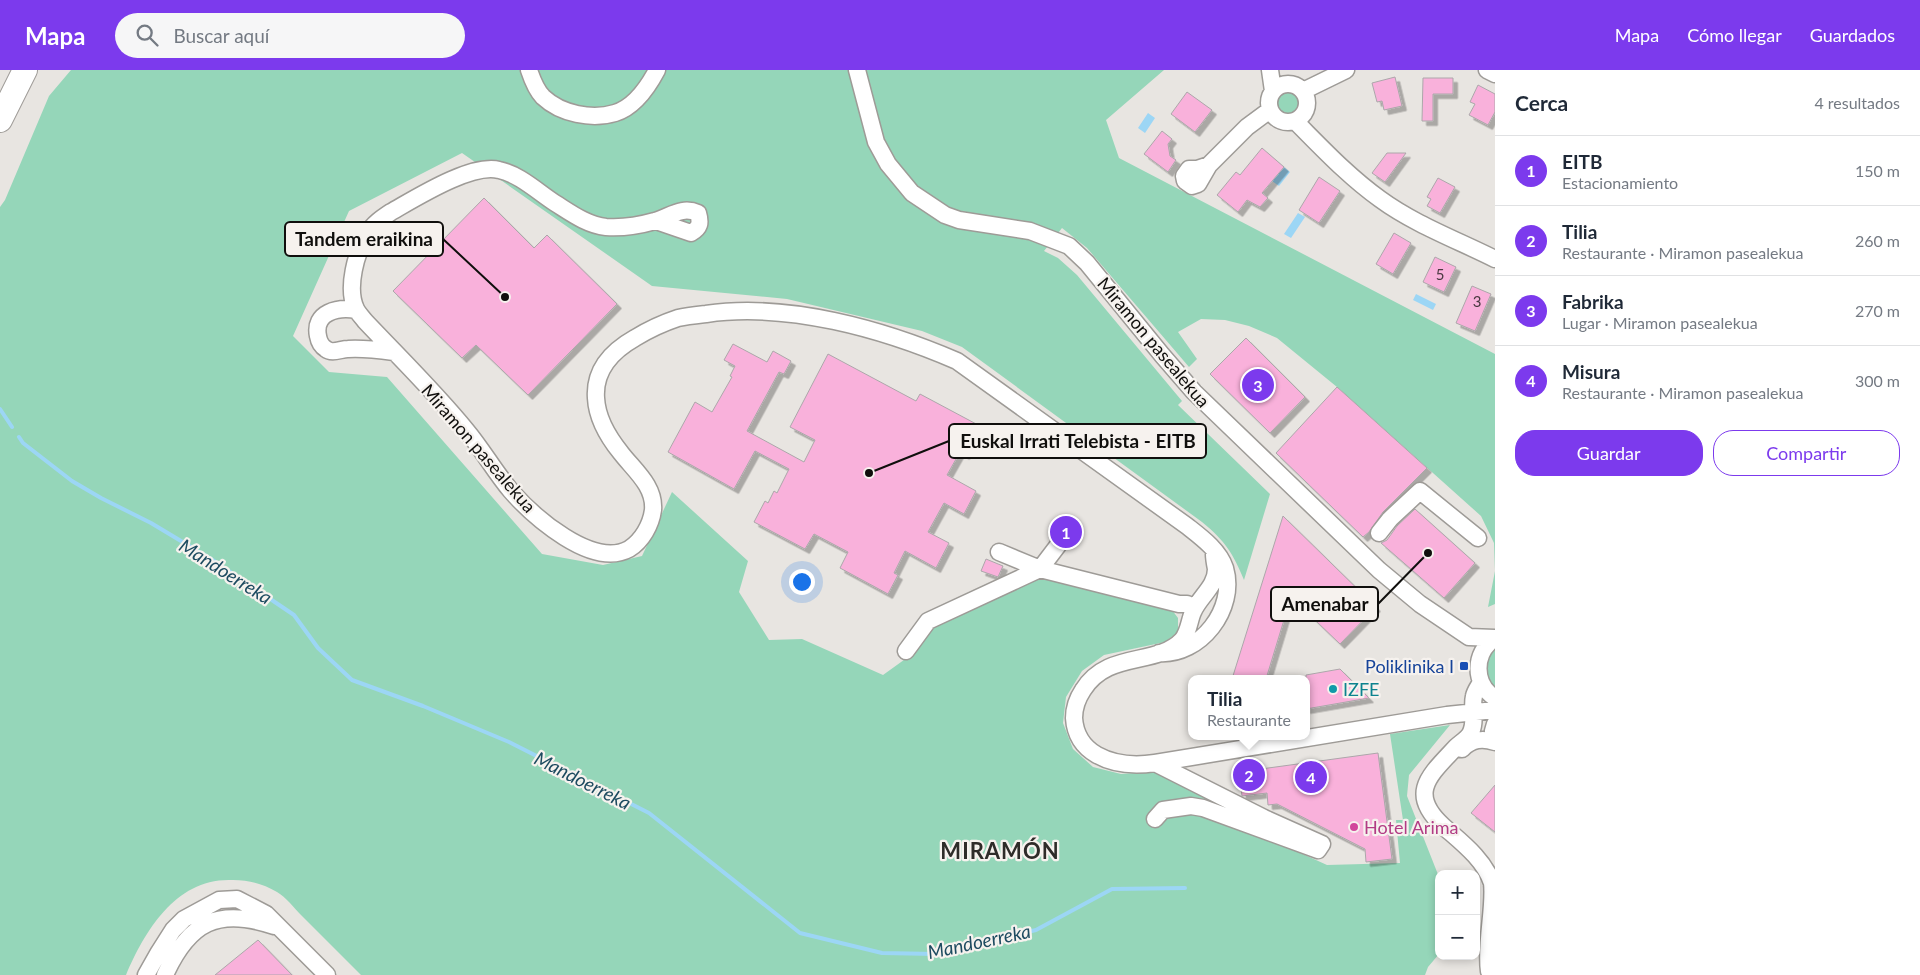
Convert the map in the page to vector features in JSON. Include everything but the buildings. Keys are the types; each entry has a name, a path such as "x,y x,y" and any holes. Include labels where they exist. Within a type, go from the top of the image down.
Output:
{"highway":[{"path":"0,120 24,76"}],"street":[{"path":"529,70 534,83 543,97 562,109 579,114 595,115 616,113 632,102 647,89 657,70"},
{"name":"Miramon pasealekua","path":"857,70 876,142 888,164 912,193 945,215 959,220 1030,231 1069,246 1087,263 1183,380 1254,451 1379,570 1420,604 1468,637"},
{"path":"1272,70 1306,97 1306,110 1295,121 1282,121 1276,118 1270,110 1270,97 1273,91 1272,70"},
{"path":"1273,91 1282,85 1295,87 1346,70"},
{"path":"1487,70 1495,74"},
{"path":"1202,170 1247,127 1270,110"},
{"path":"1295,121 1333,160 1380,200 1411,218 1495,259"},
{"name":"Miramon pasealekua","path":"656,221 607,227 591,224 514,176 500,170 488,169 469,173 390,212 380,219 368,232 362,244 350,284 356,310 467,431 512,492 558,533 577,544 596,551 611,553 625,551 636,544 644,535 653,507 649,488 610,439 601,423 596,398 597,380 605,360 628,341 679,318 719,312 755,312 839,322 927,348 957,361 1187,526 1213,549 1225,569 1227,586 1223,604 1219,616 1210,629 1193,634 1179,652 1170,654 1159,653 1108,666 1086,685 1078,697 1074,710 1077,734 1083,744 1106,760 1120,764 1139,765 1299,740"},
{"path":"350,284 318,322 317,330 320,343 326,350 334,352 347,349 394,352"},
{"path":"325,314 343,308 356,310"},
{"path":"1379,532 1420,491 1478,538"},
{"path":"906,651 928,621 1040,569 1059,544"},
{"path":"1187,605 1206,593 1211,587 1216,571 1213,549"},
{"path":"999,552 1040,569 1187,605 1200,617 1202,627 1193,634"},
{"path":"1206,593 1219,595 1223,604"},
{"path":"1479,662 1468,637 1495,638"},
{"path":"1495,638 1485,647 1479,662 1478,673 1486,691 1495,698"},
{"path":"1481,682 1474,696 1474,721 1470,734 1456,747 1440,753 1428,766 1422,777 1426,802 1432,815 1475,856 1488,873 1493,885 1493,912 1487,959 1489,971 1494,975"},
{"name":"Miramon pasealekua","path":"1310,738 1495,710"},
{"path":"1495,724 1493,731 1495,738"},
{"path":"1425,789 1468,743 1478,739 1495,742"},
{"path":"1155,763 1264,818 1322,844 1318,850 1204,808 1192,806 1163,810 1155,819"},
{"path":"234,917 236,899"},
{"path":"146,975 158,952 173,930 184,919 219,900 236,899 266,914 327,975"},
{"path":"165,975 174,955 198,928 215,920 234,917 258,921 283,929"}],"green space":[{"path":"71,70 1164,70 1106,120 1119,158 1495,354 1495,571 1494,543 1481,516 1337,387 1277,338 1249,326 1225,320 1201,319 1178,332 1197,359 1189,367 1087,248 1062,228 1044,251 1058,258 1077,275 1182,401 1178,405 1270,494 1244,580 1228,548 1202,522 962,347 922,331 787,299 652,286 462,153 349,211 293,336 329,372 387,377 542,554 603,565 642,556 672,492 748,561 739,592 769,640 802,639 883,675 915,652 933,627 1044,576 1172,610 1178,618 1178,632 1165,642 1104,655 1082,671 1066,697 1063,723 1073,749 1093,767 1121,774 1160,771 1242,811 1256,833 1327,865 1400,863 1396,820 1403,820 1390,734 1450,725 1409,775 1407,796 1436,870 1435,959 1428,967 1425,975 361,975 280,894 256,883 233,880 213,881 195,887 180,897 153,924 126,975 0,975 0,207 5,200 49,96"},
{"path":"1288,90 1297,94 1301,103 1297,112 1288,116 1279,112 1275,103 1279,94"},
{"path":"1495,571 1495,604 1488,607"},
{"path":"1495,648 1495,687 1487,672 1487,663"}],"water":[{"path":"1148,113 1155,118 1145,133 1138,128"},
{"path":"1284,167 1290,172 1279,186 1272,181"},
{"path":"1298,213 1305,217 1291,238 1284,234"},
{"path":"1416,294 1436,304 1433,310 1413,300"}],"waterway":[{"name":"Mandoerreka","path":"0,409 12,427"},
{"name":"Mandoerreka","path":"19,437 23,443 72,481 151,523 211,559 294,615 318,648 352,680 423,706 509,742 649,813 800,933 882,953 936,954 1036,930 1112,889 1185,888"}],"place":[{"name":"Tandem eraikina","path":"505,297"},
{"name":"Fabrika","path":"1258,385"},
{"name":"Euskal Irrati Telebista - EITB","path":"869,473"},
{"name":"EITB","path":"1066,532"},
{"name":"Amenabar","path":"1428,553"},
{"name":"Poliklinika I","path":"1464,666"},
{"name":"IZFE","path":"1333,689"},
{"name":"Tilia","path":"1249,775"},
{"name":"Misura","path":"1311,777"},
{"name":"Hotel Arima","path":"1354,827"}],"district":[{"name":"MIRAMÓN","path":"1000,850"}]}
